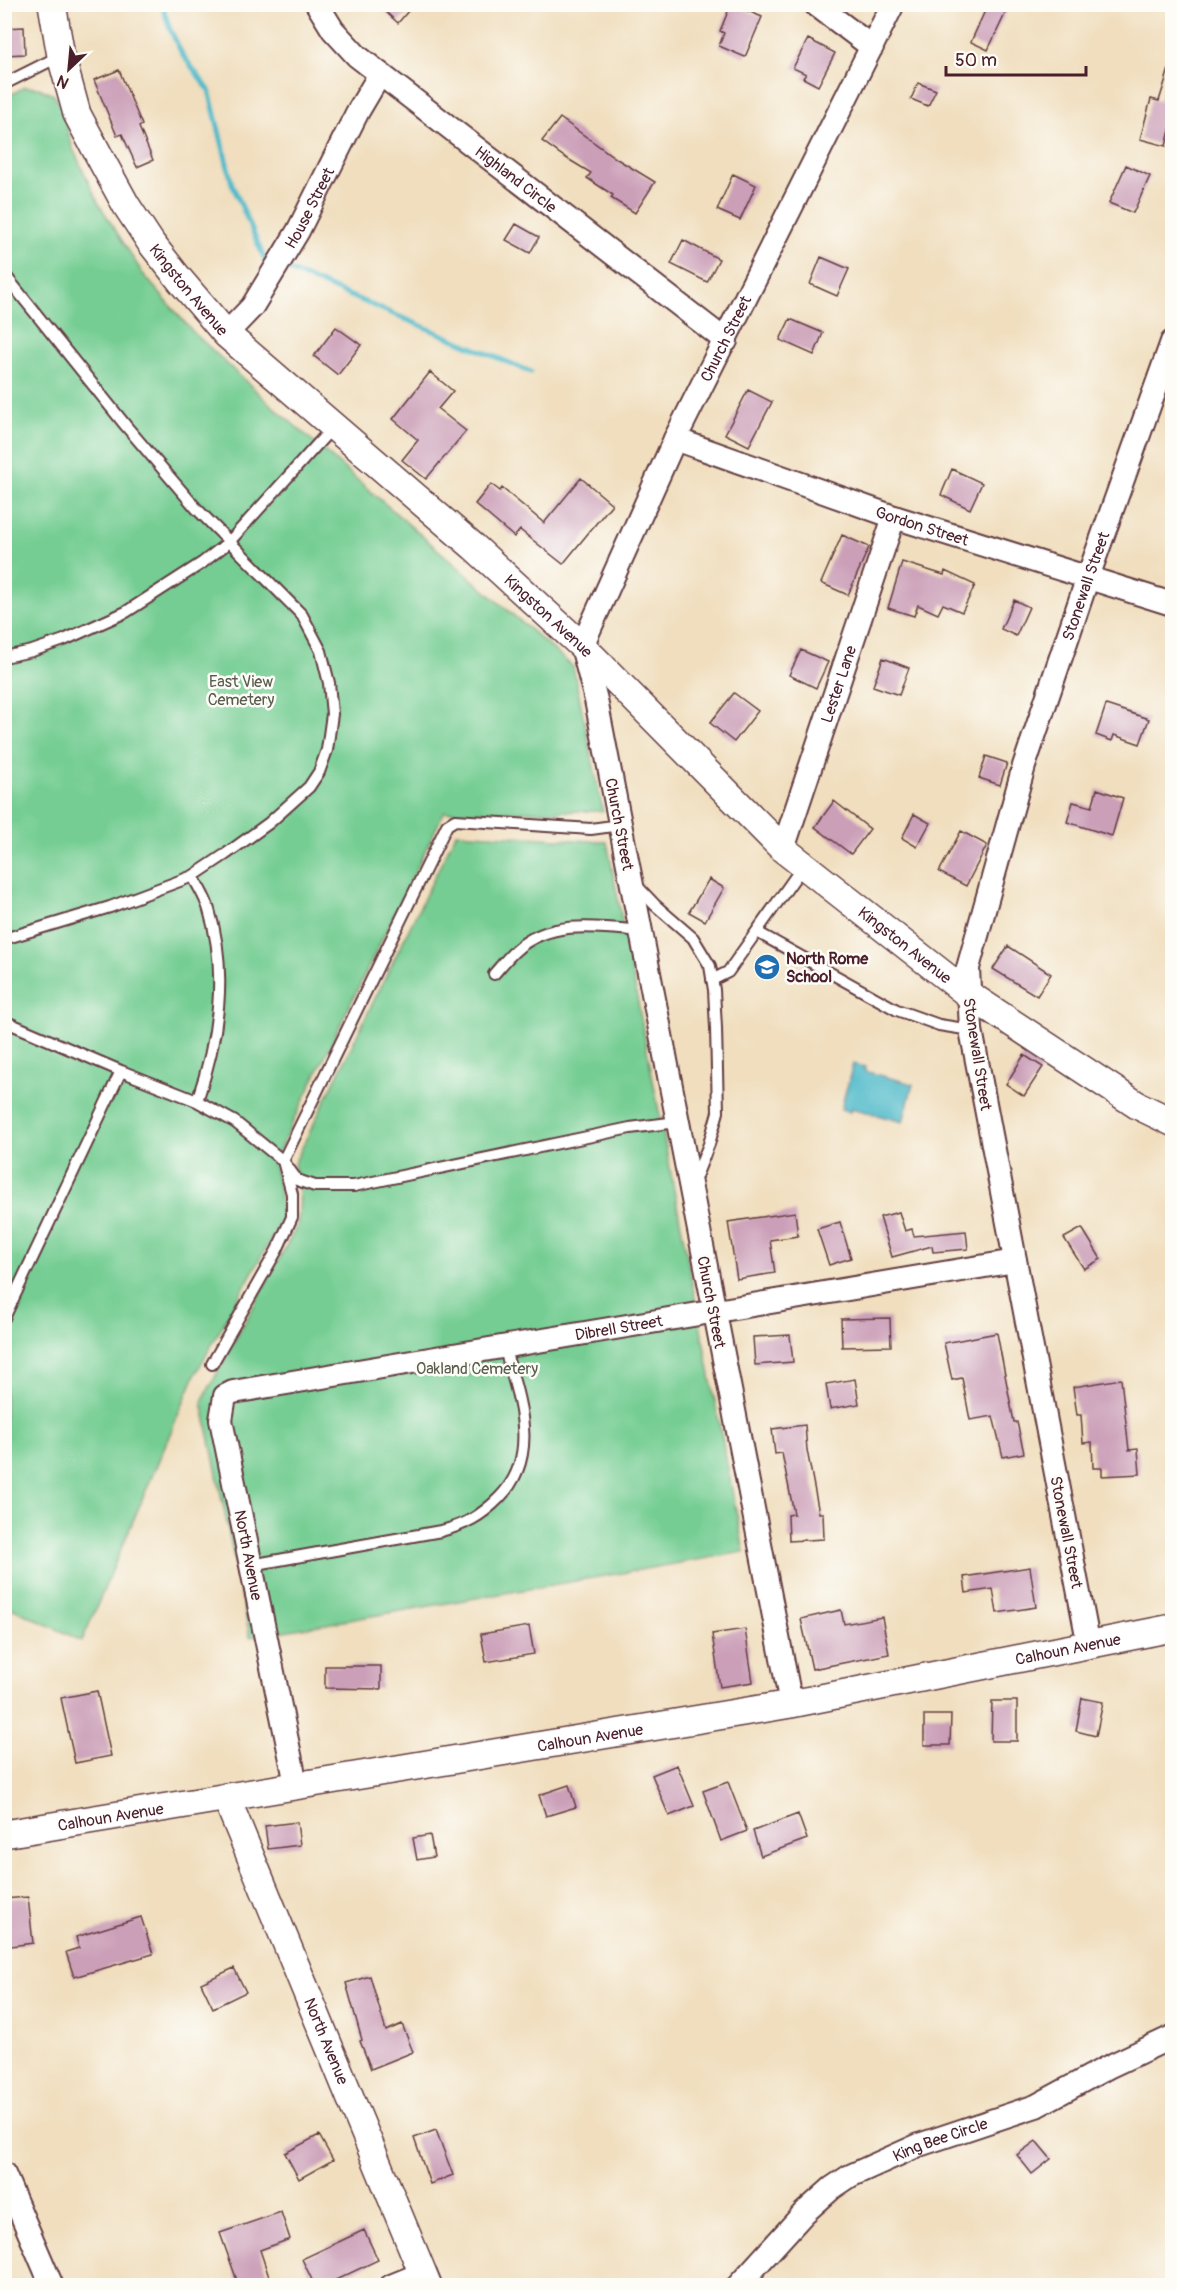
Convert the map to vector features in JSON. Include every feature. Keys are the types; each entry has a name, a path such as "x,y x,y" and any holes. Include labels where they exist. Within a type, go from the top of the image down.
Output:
{"street":[{"name":"Kingston Avenue","path":"52,4 61,56 77,114 126,205 180,280 226,334 474,547 582,646 793,858 968,994 1137,1105 1173,1122"},
{"name":"Highland Circle","path":"317,4 333,30 357,56 726,341"},
{"path":"815,4 872,47"},
{"name":"Church Street","path":"791,1704 596,700 582,646 675,439 893,4"},
{"name":"House Street","path":"226,334 252,307 298,231 357,112 380,74"},
{"name":"Stonewall Street","path":"1089,1646 971,1030 968,968 1024,766 1088,577 1173,342"},
{"name":"Gordon Street","path":"675,439 894,517 1173,604"},
{"name":"Lester Lane","path":"793,858 894,517"},
{"name":"Dibrell Street","path":"225,1396 233,1392 1015,1261"},
{"name":"North Avenue","path":"225,1396 221,1420 296,1784"},
{"name":"Calhoun Avenue","path":"4,1834 791,1704 1173,1628"},
{"name":"North Avenue","path":"226,1797 426,2279"},
{"name":"King Bee Circle","path":"738,2286 804,2213 832,2188 850,2176 919,2145 1036,2106 1108,2067 1173,2037"},
{"path":"4,2174 52,2286"},
{"path":"391,2286 426,2279"}],"lane":[{"path":"4,84 61,56"},
{"path":"4,274 196,508 302,615 321,651 329,683 332,714 327,750 319,772 309,787 269,823 193,876 110,907 4,939"},
{"path":"4,657 32,651 64,640 126,612 161,591 229,543 333,427"},
{"path":"212,1364 277,1250 292,1217 292,1194 283,1161 447,825 455,820 591,830 620,825"},
{"path":"712,980 728,972 757,932 793,858"},
{"path":"193,876 209,908 220,974 212,1048 197,1101"},
{"path":"630,879 655,905 693,938 710,966 716,1028 718,1112 709,1144 690,1190"},
{"path":"494,974 516,949 542,933 594,926 640,931"},
{"path":"757,932 897,1010 939,1025 971,1030"},
{"path":"4,1021 197,1101 235,1122 283,1161 297,1180 315,1185 354,1186 630,1128 677,1122"},
{"path":"5,1314 121,1071"},
{"path":"251,1565 441,1531 463,1525 488,1508 510,1487 521,1465 525,1444 523,1423 504,1346"}],"green space":[{"name":"East View Cemetery","path":"24,87 39,88 54,95 61,107 73,149 99,204 143,274 193,332 270,404 573,667 603,811 444,812 273,1163 279,1187 282,1219 195,1375 82,1641 5,1605 4,99"},
{"name":"Oakland Cemetery","path":"456,833 607,842 744,1552 250,1637 202,1401 297,1226 299,1195 294,1164"}],"water":[{"path":"853,1064 865,1067 864,1071 913,1084 903,1122 851,1108 850,1112 841,1109"}],"building":[{"path":"377,4 414,4 398,23"},
{"path":"731,4 762,17 745,57 719,46 724,33 720,31"},
{"path":"988,4 1006,12 988,50 971,42"},
{"path":"24,27 25,54 4,55 4,28"},
{"path":"808,39 835,53 818,86 803,78 806,74 793,68"},
{"path":"1169,69 1173,70 1173,119 1166,146 1140,139 1151,99 1159,101"},
{"path":"119,70 142,125 139,127 153,160 137,167 122,134 117,136 94,80"},
{"path":"918,83 936,90 928,106 911,99"},
{"path":"560,118 617,159 655,182 635,213 611,198 613,195 587,178 591,173 542,141"},
{"path":"1126,165 1150,176 1133,213 1109,203"},
{"path":"733,174 756,185 740,220 717,210"},
{"path":"516,224 539,237 530,253 506,240"},
{"path":"683,240 719,259 707,282 671,264"},
{"path":"821,257 849,269 837,296 810,284"},
{"path":"790,319 823,333 814,355 780,340"},
{"path":"336,327 361,345 338,375 314,356"},
{"path":"430,372 453,391 438,409 466,431 426,479 402,460 418,440 393,419"},
{"path":"748,390 772,402 749,446 725,434"},
{"path":"952,469 982,483 970,509 941,495"},
{"path":"581,478 612,504 563,564 520,530 514,537 475,504 491,484 500,491 502,488 544,523"},
{"path":"842,535 869,547 848,595 821,583"},
{"path":"902,562 944,575 945,571 975,585 962,612 943,604 938,614 918,605 914,616 888,608"},
{"path":"1014,600 1029,607 1016,636 1001,629"},
{"path":"801,650 828,662 816,688 789,675"},
{"path":"883,658 909,668 899,695 873,686"},
{"path":"734,693 758,711 734,742 710,723"},
{"path":"1106,705 1149,719 1140,744 1114,735 1112,741 1096,735"},
{"path":"986,756 1007,763 1000,785 979,778"},
{"path":"1097,789 1123,798 1112,836 1067,822 1073,802 1092,807"},
{"path":"834,801 870,829 851,854 815,827"},
{"path":"914,814 930,823 917,847 902,838"},
{"path":"961,831 987,845 966,886 939,872"},
{"path":"709,879 724,888 705,921 689,912"},
{"path":"1008,946 1051,974 1037,996 993,969"},
{"path":"1024,1055 1043,1067 1024,1096 1006,1084"},
{"path":"795,1212 798,1236 770,1240 775,1273 737,1279 728,1222"},
{"path":"899,1212 905,1231 912,1229 914,1236 966,1231 968,1249 933,1252 932,1246 892,1257 880,1217"},
{"path":"840,1222 851,1258 829,1265 817,1229"},
{"path":"1082,1228 1101,1259 1084,1269 1064,1238"},
{"path":"890,1318 891,1346 842,1347 841,1319"},
{"path":"997,1333 1014,1422 1017,1422 1024,1453 1003,1457 993,1416 970,1420 962,1378 952,1380 944,1343"},
{"path":"790,1335 793,1362 755,1365 753,1337"},
{"path":"855,1379 859,1404 830,1409 826,1384"},
{"path":"1121,1379 1129,1450 1138,1449 1140,1474 1102,1476 1102,1468 1093,1468 1092,1442 1083,1443 1081,1415 1077,1415 1073,1387"},
{"path":"805,1425 807,1450 819,1513 823,1513 824,1539 789,1541 788,1515 794,1514 782,1453 775,1454 772,1429"},
{"path":"1030,1567 1036,1607 997,1613 993,1589 966,1593 964,1577"},
{"path":"841,1610 844,1624 882,1617 889,1654 812,1669 801,1619"},
{"path":"529,1626 534,1654 486,1662 481,1634"},
{"path":"745,1629 753,1682 720,1687 712,1634"},
{"path":"325,1666 381,1666 381,1689 325,1688"},
{"path":"97,1691 111,1756 75,1763 61,1698"},
{"path":"1082,1698 1103,1702 1096,1736 1076,1731"},
{"path":"992,1701 1017,1701 1017,1741 991,1741"},
{"path":"924,1715 951,1715 950,1745 924,1745"},
{"path":"677,1765 694,1806 669,1816 652,1775"},
{"path":"728,1782 747,1831 721,1841 703,1791"},
{"path":"569,1785 576,1807 546,1816 539,1795"},
{"path":"798,1814 807,1839 761,1856 753,1831"},
{"path":"297,1822 300,1845 268,1849 265,1826"},
{"path":"430,1835 434,1857 417,1860 413,1838"},
{"path":"28,1897 33,1943 4,1947 4,1899"},
{"path":"141,1917 153,1954 74,1977 66,1952 79,1948 76,1937"},
{"path":"234,1968 246,1992 213,2008 201,1983"},
{"path":"370,1976 386,2031 402,2024 413,2052 371,2069 360,2041 362,2040 346,1983"},
{"path":"436,2130 453,2175 430,2184 414,2138"},
{"path":"319,2135 333,2160 299,2179 285,2153"},
{"path":"1036,2141 1051,2159 1032,2174 1017,2155"},
{"path":"281,2212 290,2239 260,2250 272,2286 239,2286 220,2233"},
{"path":"364,2230 378,2260 323,2286 315,2286 302,2259"}],"waterway":[{"path":"162,4 170,29 182,54 209,90 232,184 265,260 272,263"},
{"path":"284,268 531,372"}],"place":[{"name":"North Rome School","path":"767,967"}]}
